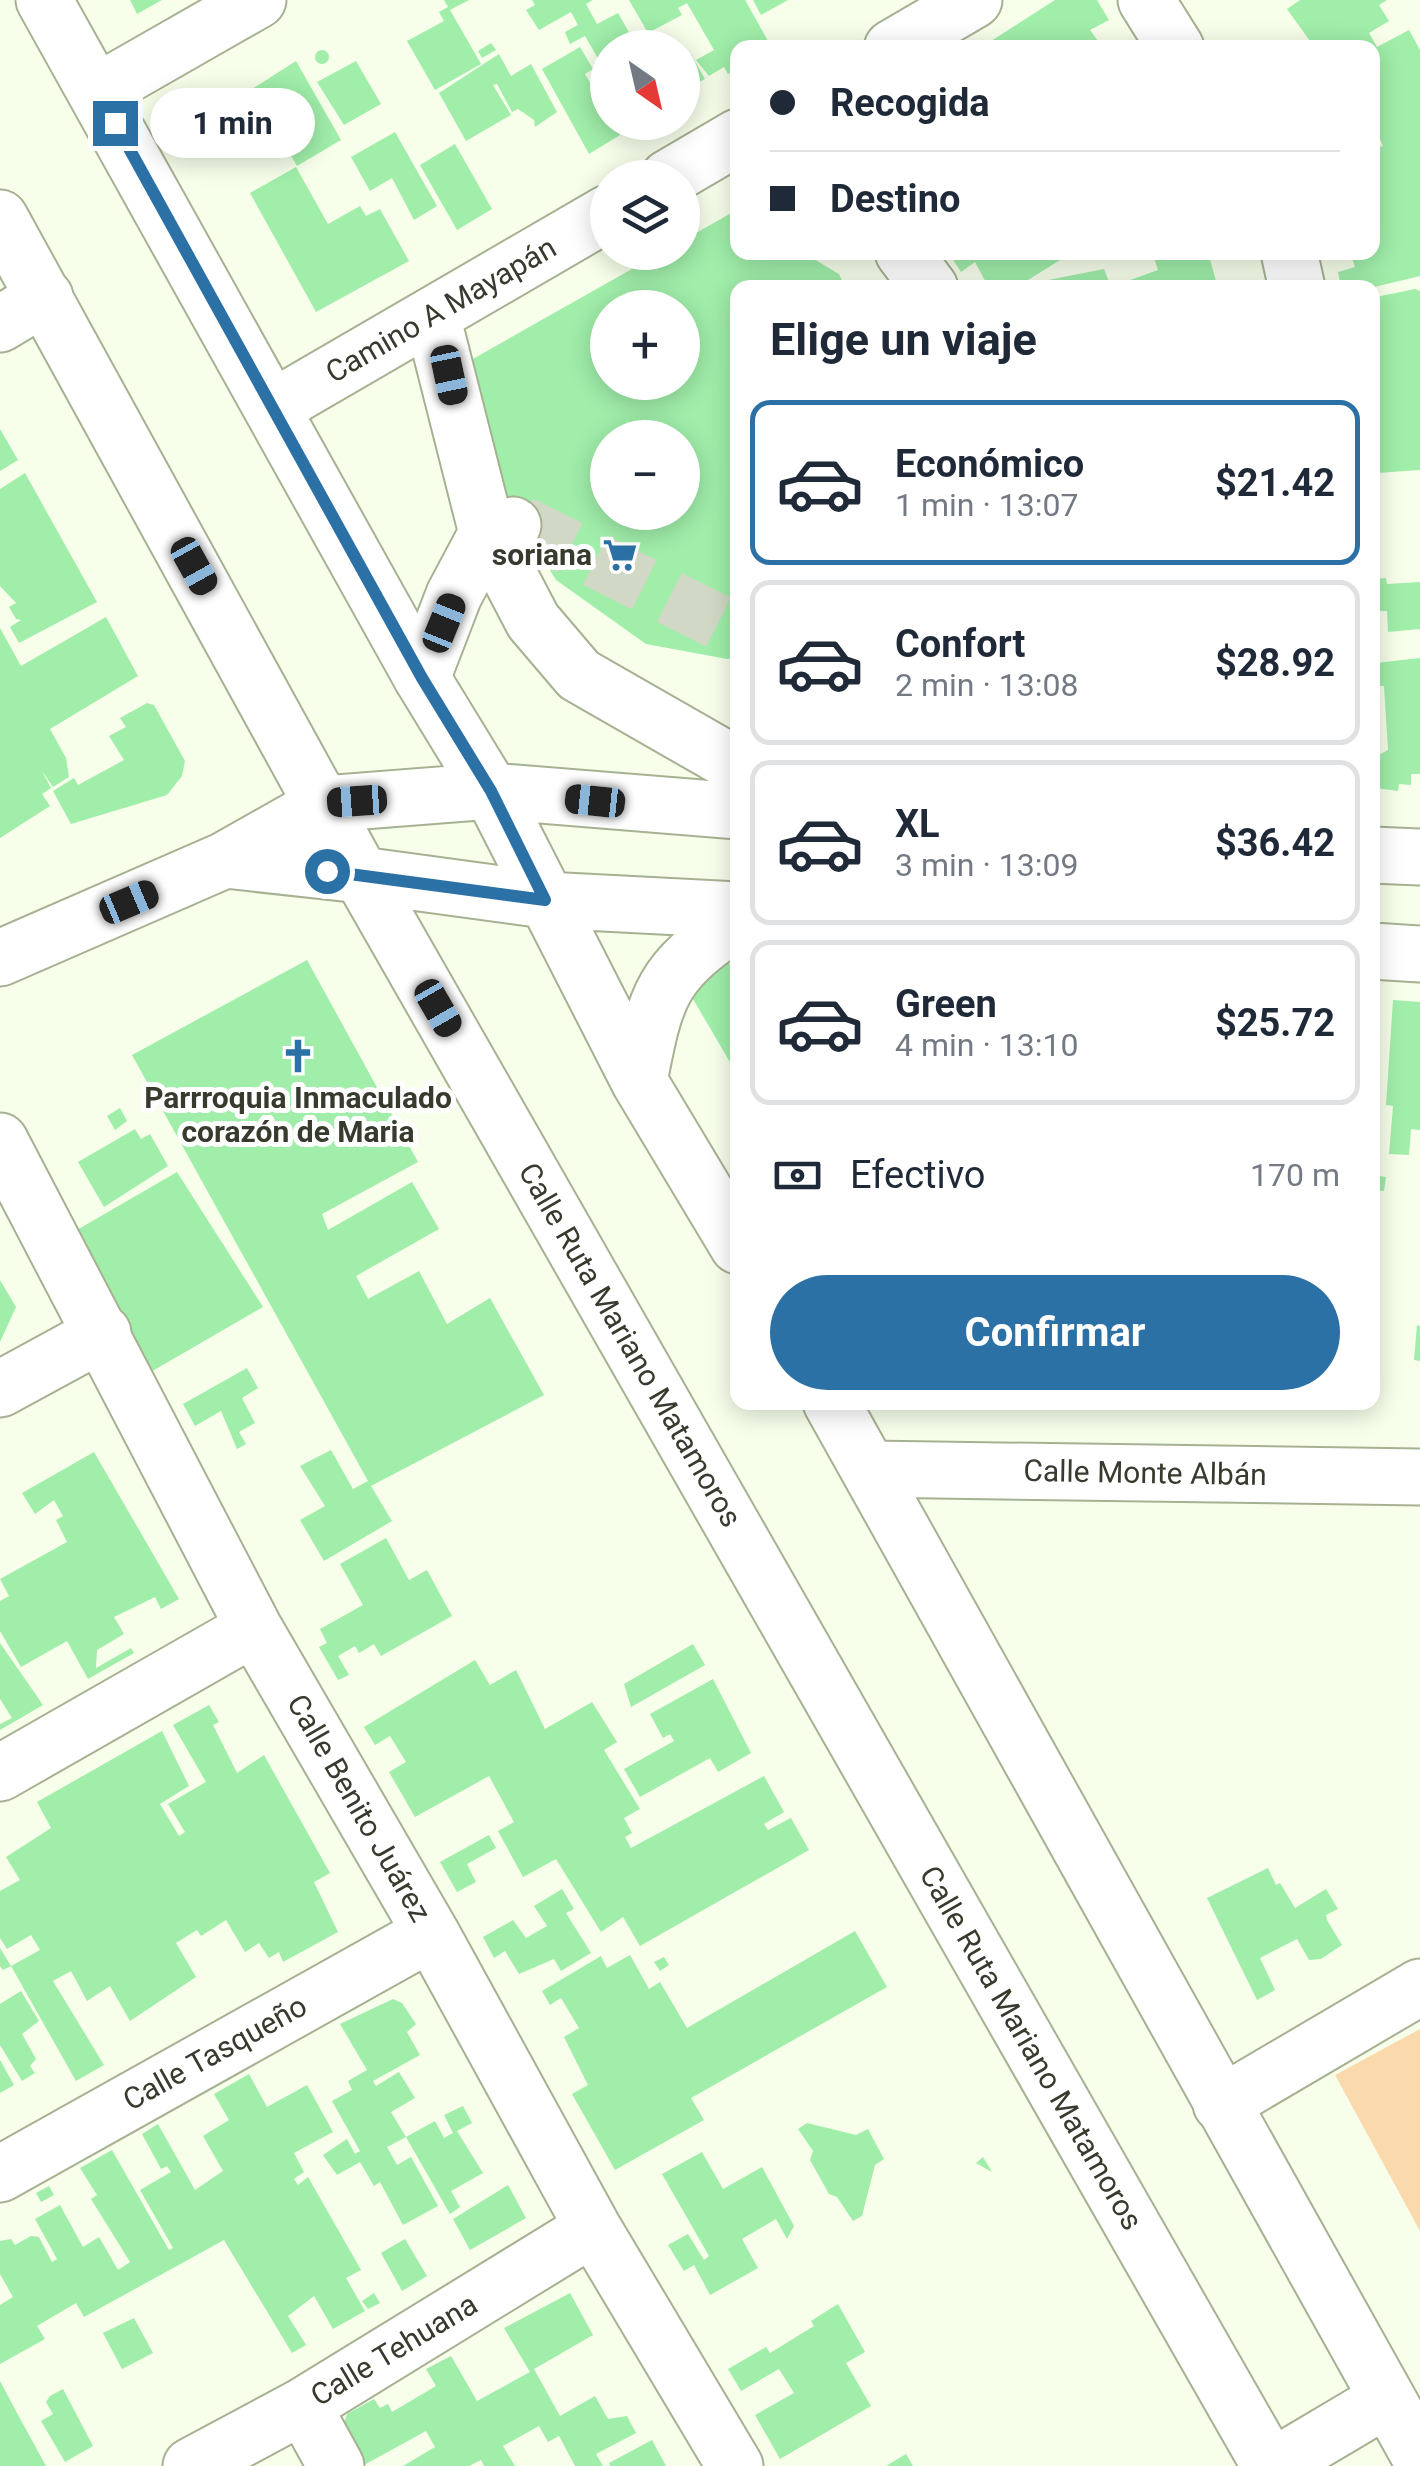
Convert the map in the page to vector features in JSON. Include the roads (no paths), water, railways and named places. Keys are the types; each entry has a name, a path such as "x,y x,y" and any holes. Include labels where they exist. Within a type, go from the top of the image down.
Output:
{"main road":[{"path":"44,0 274,406 422,678 491,791 639,1081 730,1233"},
{"path":"97,92 258,0"},
{"path":"906,40 974,0"},
{"path":"1146,0 1171,40"},
{"path":"699,160 730,142"},
{"name":"Calle Ruta Mariano Matamoros","path":"0,218 22,310 324,804 361,875 1272,2466"},
{"name":"Camino A Mayapán","path":"274,406 590,224"},
{"path":"432,316 533,621 579,674 730,761"},
{"path":"422,678 454,595 504,528"},
{"path":"0,958 225,860 324,804 491,791 730,810"},
{"path":"1380,855 1420,857"},
{"path":"225,860 545,900 730,910"},
{"path":"639,1081 652,1015 668,977 698,947 730,925"},
{"path":"1380,952 1420,954"},
{"name":"Calle Benito Juárez","path":"0,1141 254,1628 431,1932 593,2228 735,2466"},
{"path":"0,1389 102,1333"},
{"path":"835,1410 1420,2456"},
{"name":"Calle Monte Albán","path":"870,1469 1420,1477"},
{"path":"0,1773 254,1628"},
{"name":"Calle Tasqueño","path":"0,2174 431,1932"},
{"path":"1221,2104 1420,1987"},
{"name":"Calle Tehuana","path":"191,2466 303,2406 593,2228"},
{"path":"1272,2466 1387,2399"},
{"path":"303,2406 336,2466"}],"tunnel":[{"path":"521,523 730,628"}],"place":[{"name":"soriana","path":"620,555"},
{"name":"Parrroquia Inmaculado corazón de Maria","path":"298,1056"}]}
